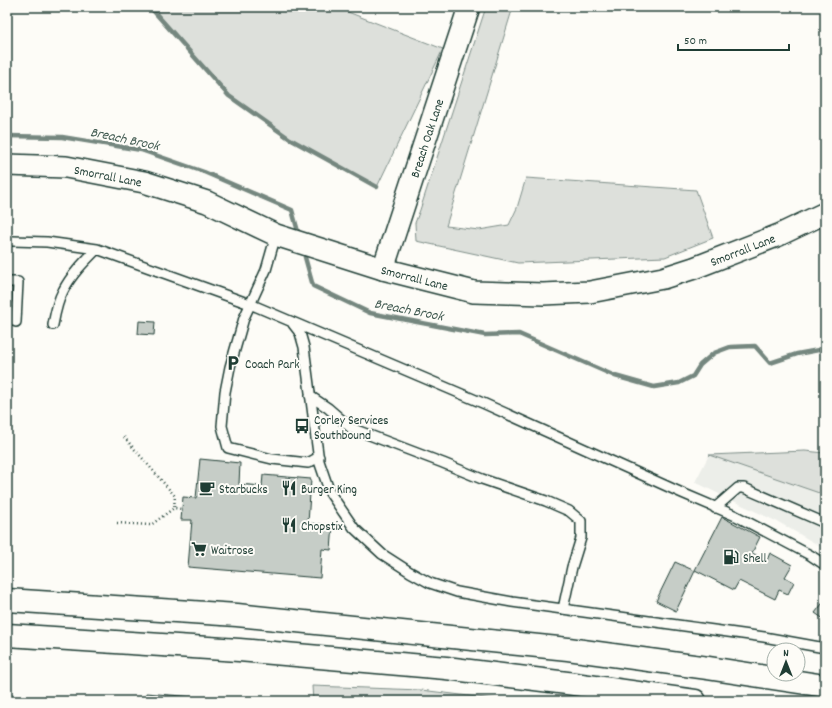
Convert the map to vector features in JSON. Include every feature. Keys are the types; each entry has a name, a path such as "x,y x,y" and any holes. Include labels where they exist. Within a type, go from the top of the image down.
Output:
{"highway":[{"path":"7,600 238,615 561,648 825,686"},
{"path":"7,635 239,650 438,668 567,683 695,701"}],"street":[{"name":"Breach Oak Lane","path":"383,269 469,7"},
{"name":"Smorrall Lane","path":"7,165 17,164 66,167 144,182 207,202 283,237 383,269 474,292 543,294 590,292 663,278 694,268 779,234 825,213"}],"lane":[{"path":"283,237 244,318 230,367 225,392 222,426 228,448 272,459 308,463 319,457"},
{"path":"7,242 48,242 97,249 250,304 485,404 715,508 736,516 810,555 825,565"},
{"path":"53,325 57,305 62,291 75,272 97,249"},
{"path":"7,282 18,282 16,322"},
{"path":"292,323 300,333 304,347 319,457 330,493 354,528 382,554 410,572 430,583 456,592 512,602 764,637 825,648"},
{"path":"310,396 328,408 351,428 443,462 482,479 546,501 569,511 581,521 581,538 572,567 563,609"},
{"path":"715,508 738,488 744,488 825,523"},
{"path":"7,700 11,701"}],"path":[{"path":"124,437 175,496 174,508"},
{"path":"117,523 151,525 174,508 182,509"}],"shaded area":[{"path":"150,7 335,7 443,49 377,187 287,137 229,96"},
{"path":"486,7 513,7 446,226 479,230 509,225 517,208 526,178 696,190 713,238 665,257 518,263 416,241 415,223"},
{"path":"805,451 825,453 825,495 709,455"},
{"path":"709,455 825,495 825,549 780,523 695,482"},
{"path":"312,686 421,690 509,701 313,701"}],"building":[{"path":"139,321 155,322 154,335 138,334"},
{"path":"200,459 240,463 239,484 262,486 263,475 311,479 308,523 333,525 331,550 322,549 320,578 188,567 192,520 181,520 183,497 196,498"},
{"name":"Shell","path":"722,517 760,537 752,553 767,560 770,553 792,565 785,577 794,582 788,594 779,590 775,599 739,581 734,590 695,570"},
{"path":"675,562 695,571 676,611 656,601"},
{"path":"825,600 825,620 815,613"},
{"path":"146,693 242,701 145,701"}],"waterway":[{"path":"150,7 229,96 290,139 377,187"},
{"name":"Breach Brook","path":"7,136 62,137 141,150 204,172 292,210 299,235"},
{"name":"Breach Brook","path":"303,250 313,286 370,313 485,335 519,334 615,376 654,387 679,383 693,376 700,365 714,353 730,347 755,346 770,363 797,354 825,350"}],"place":[{"name":"Coach Park","path":"233,363"},
{"name":"Corley Services Southbound","path":"302,426"},
{"name":"Starbucks","path":"207,488"},
{"name":"Burger King","path":"289,488"},
{"name":"Chopstix","path":"289,525"},
{"name":"Waitrose","path":"199,549"},
{"name":"Shell","path":"731,557"}]}
